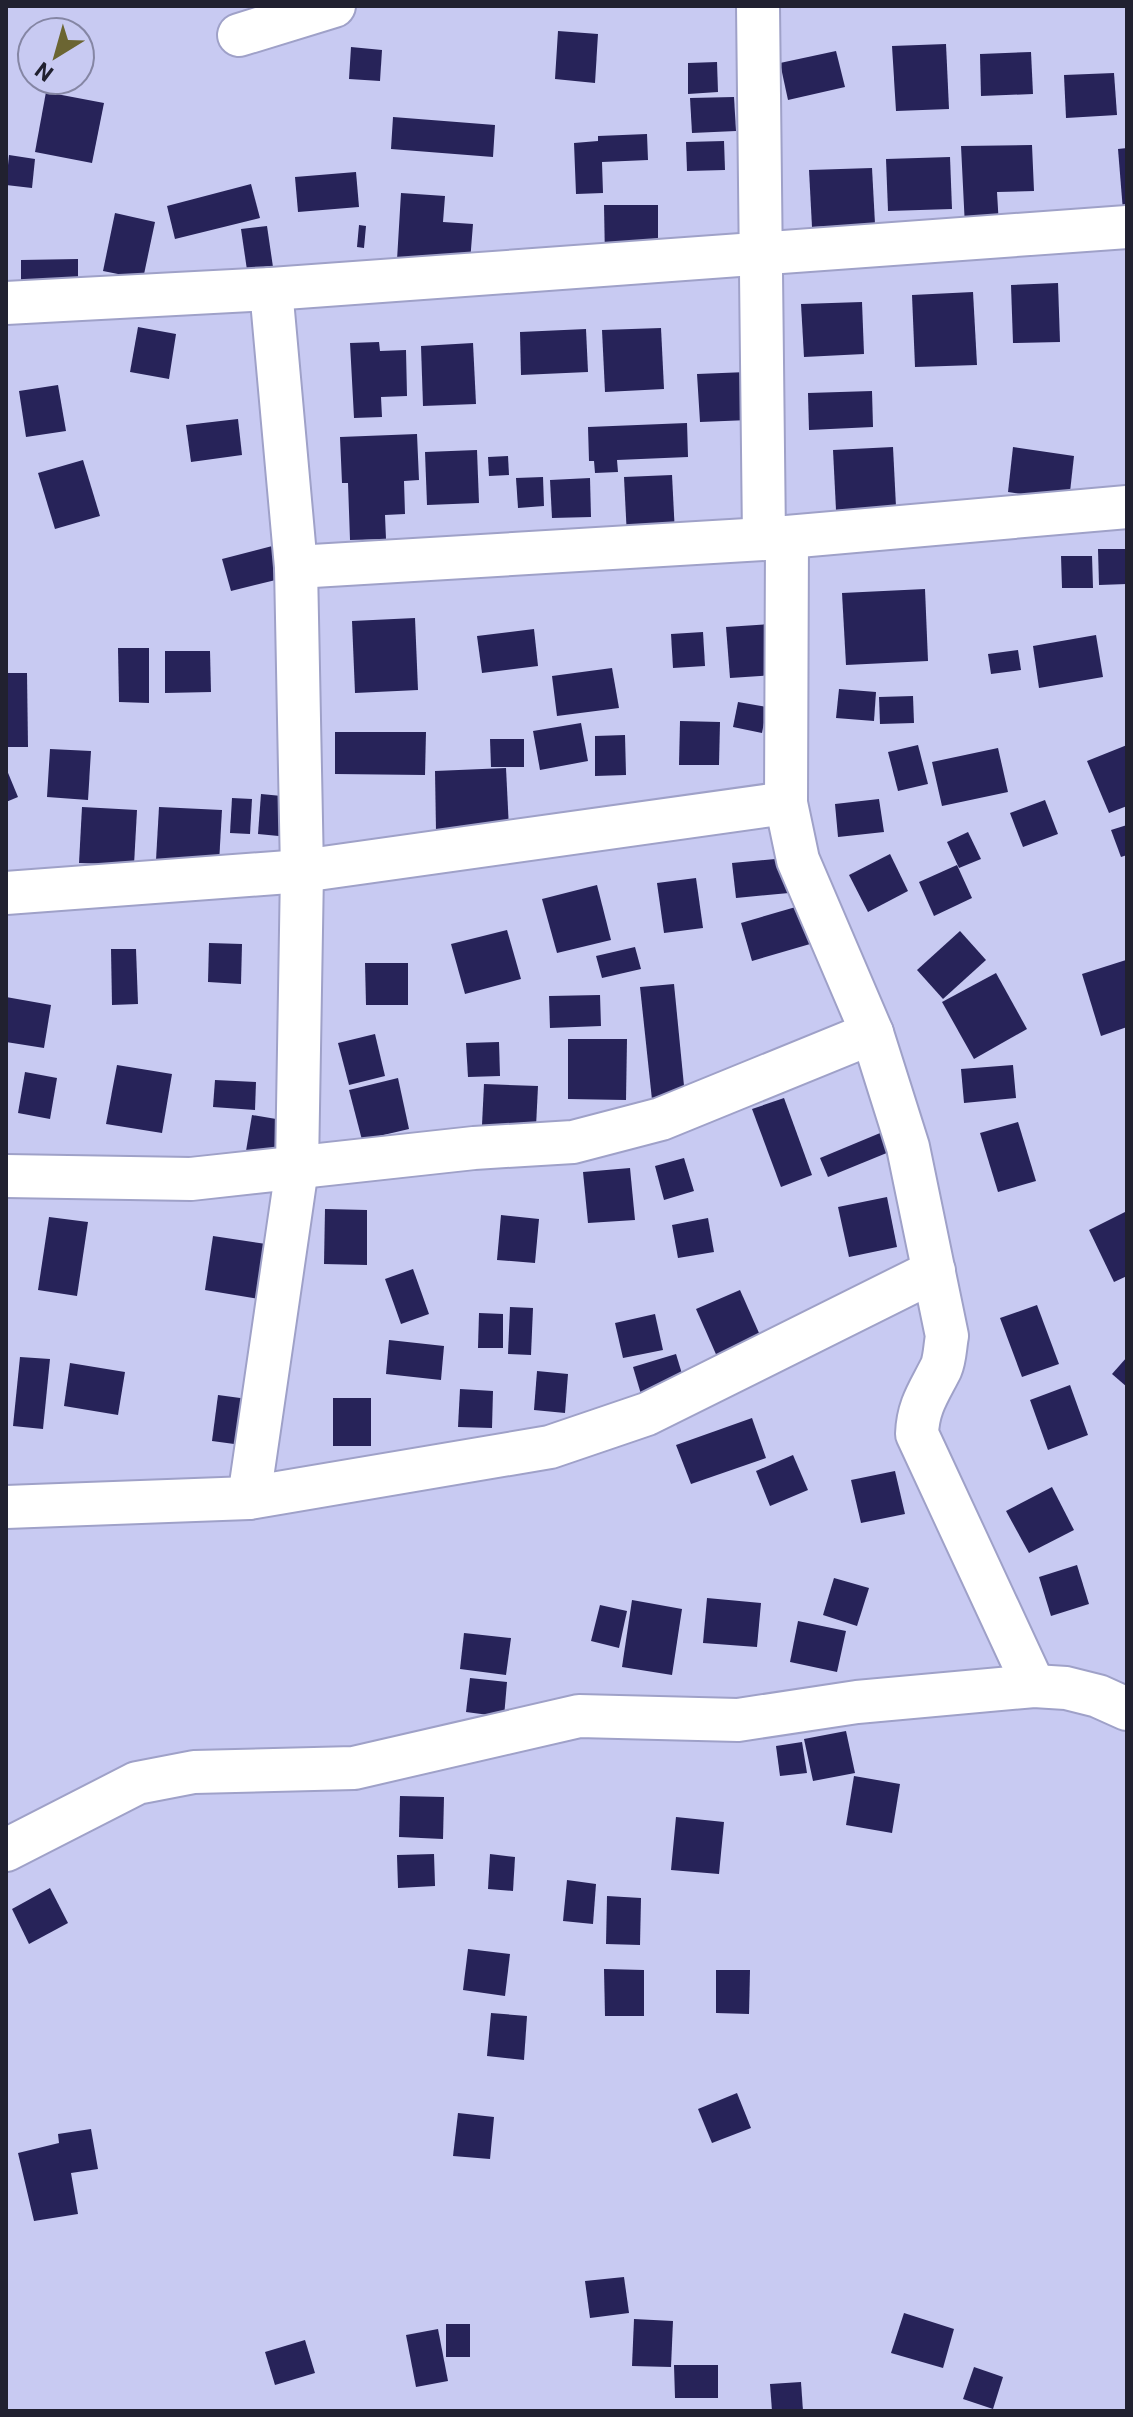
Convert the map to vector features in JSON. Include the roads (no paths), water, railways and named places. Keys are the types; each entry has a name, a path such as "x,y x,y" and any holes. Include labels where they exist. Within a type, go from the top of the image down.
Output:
{"street":[{"path":"239,35 334,6"},
{"path":"758,6 760,254 776,538 786,803 798,860 872,1033 908,1147 934,1271 947,1336 942,1365 926,1391 918,1414 917,1434 1034,1686"},
{"path":"6,303 271,289 1127,227"},
{"path":"249,1498 297,1168 302,871 296,567 271,289"},
{"path":"296,567 776,538 1127,507"},
{"path":"6,893 302,871 786,803"},
{"path":"6,1176 191,1179 474,1148 573,1142 661,1119 872,1033"},
{"path":"6,1507 249,1498 550,1447 597,1433 674,1401 934,1271"},
{"path":"6,1850 137,1783 194,1772 354,1768 579,1716 738,1720 857,1702 1034,1686 1066,1688 1127,1709"}]}
